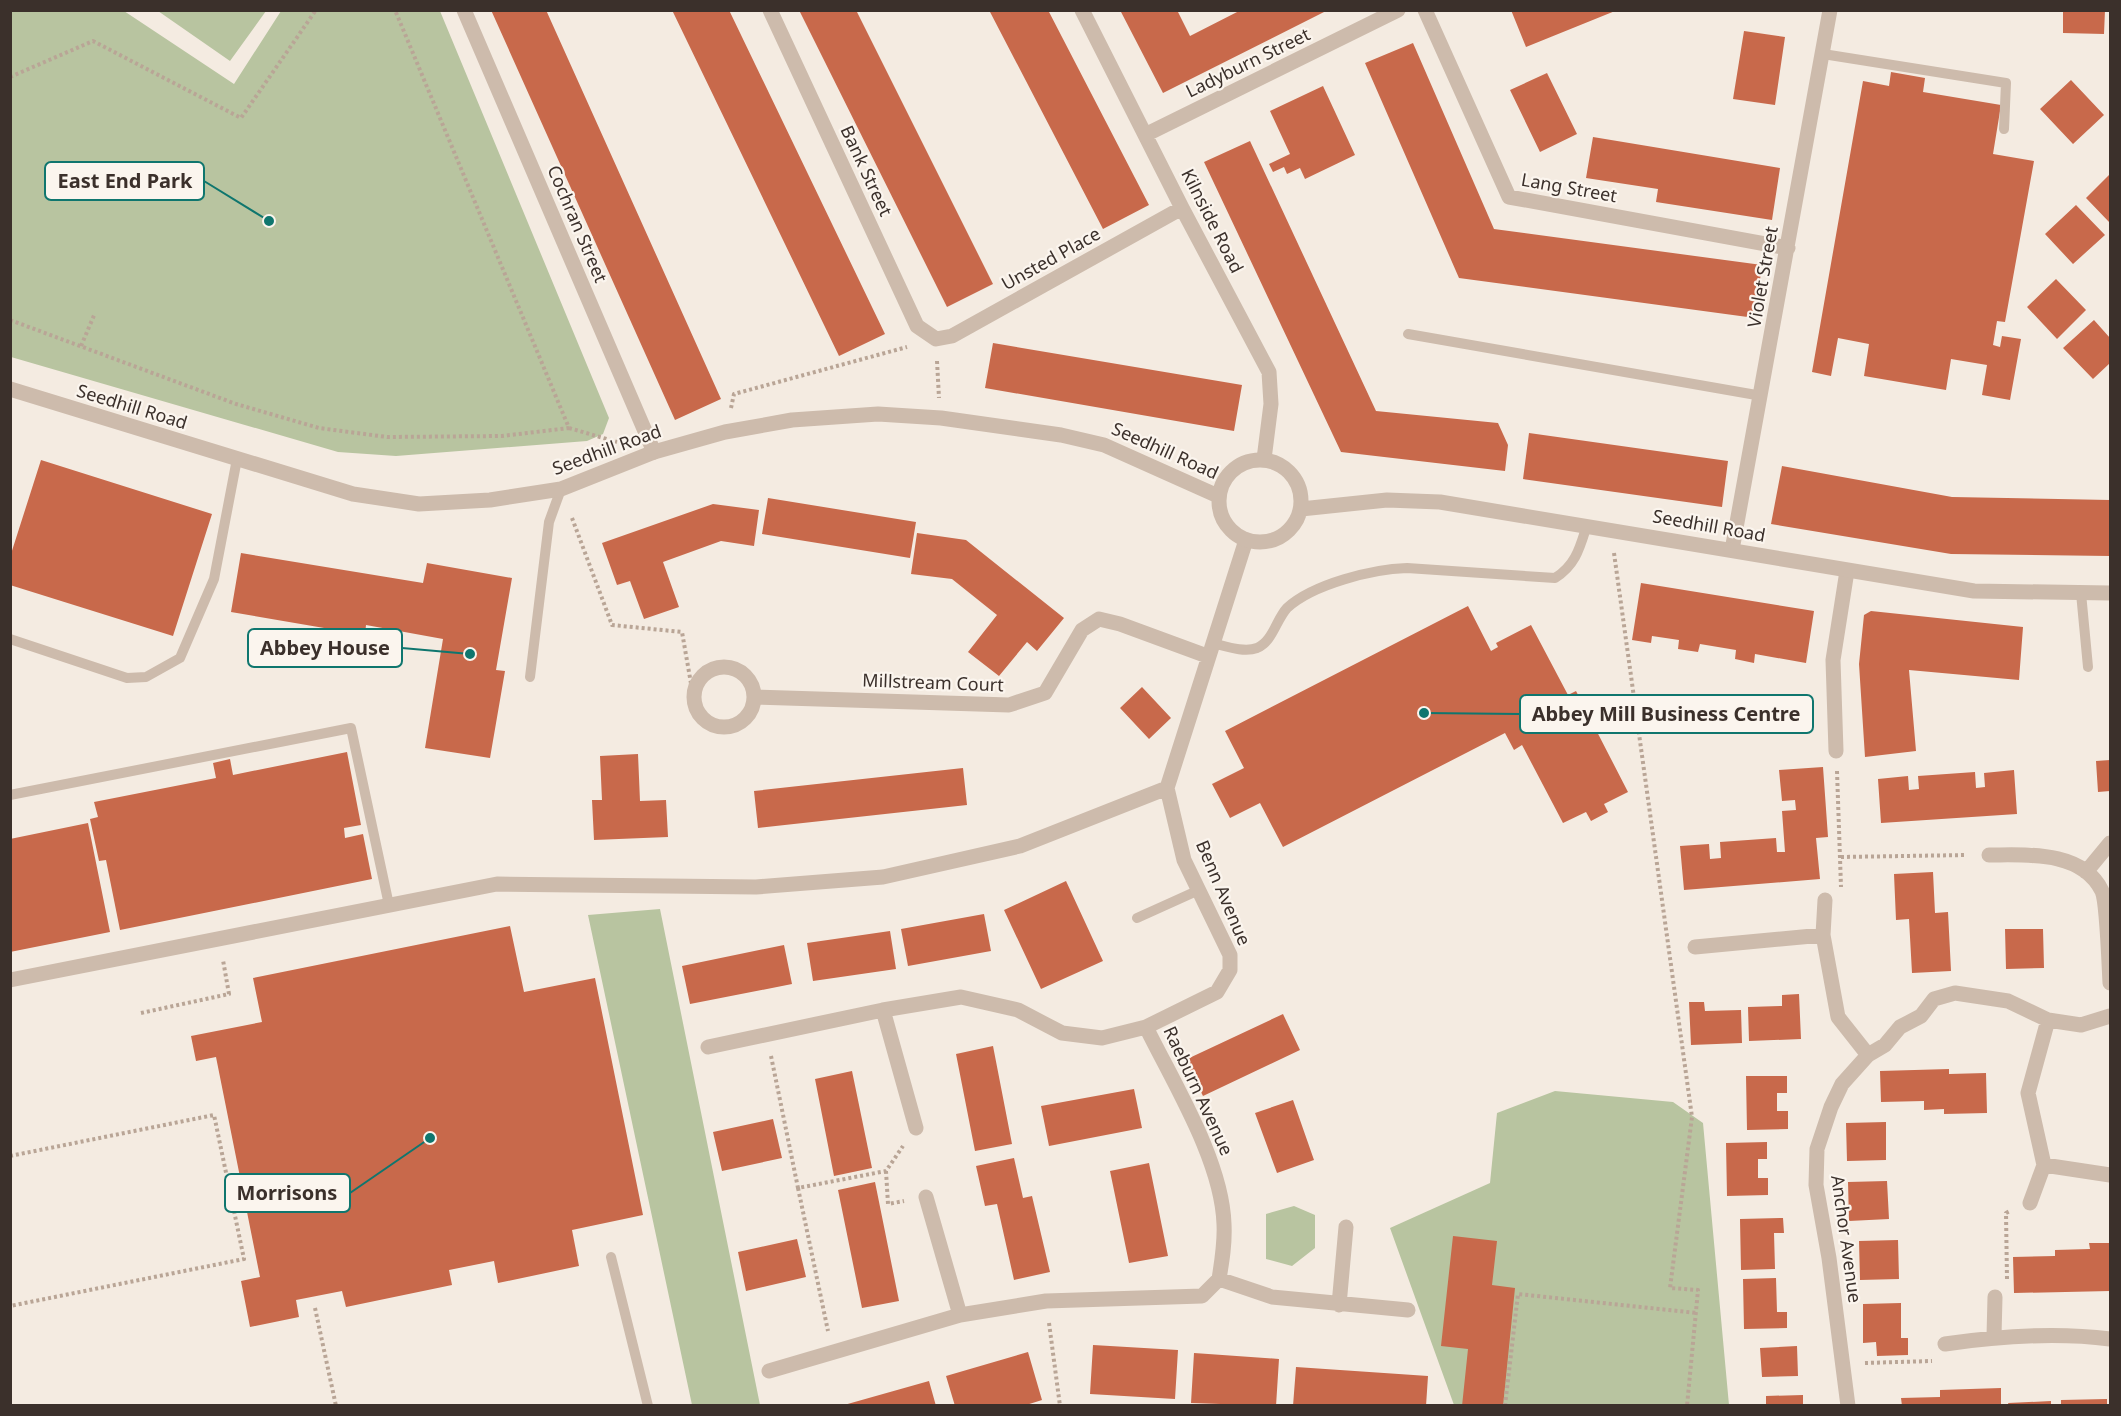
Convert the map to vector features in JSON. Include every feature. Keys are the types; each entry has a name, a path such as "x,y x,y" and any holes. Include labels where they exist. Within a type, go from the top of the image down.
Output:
{"street":[{"name":"Cochran Street","path":"464,10 654,452"},
{"name":"Bank Street","path":"770,10 917,326 936,339"},
{"name":"Kilnside Road","path":"1082,10 1147,134 1182,208 1269,372 1271,404 1264,459"},
{"name":"Ladyburn Street","path":"1147,134 1398,10"},
{"name":"Lang Street","path":"1425,10 1509,197 1788,248"},
{"name":"Violet Street","path":"1732,550 1762,396 1830,10"},
{"name":"Unsted Place","path":"936,339 952,336 1182,208"},
{"name":"Seedhill Road","path":"10,389 353,494 419,504 490,500 561,489 654,452 725,432 792,420 856,415 940,418 1061,435 1104,445 1218,496"},
{"path":"1264,459 1278,463 1295,478 1301,492 1301,508 1296,522 1278,538 1269,541 1246,540 1234,533 1222,520 1218,496 1222,482 1235,467 1248,461 1264,459"},
{"name":"Seedhill Road","path":"1301,508 1387,500 1440,502 1611,528 1847,571 1974,591 2110,593"},
{"path":"10,980 497,884 756,887 883,877 1020,846 1167,788 1246,540"},
{"path":"1836,751 1833,660 1847,571"},
{"name":"Millstream Court","path":"754,697 1009,705 1045,693 1082,630 1099,619 1210,650"},
{"path":"723,667 741,672 753,687 754,697 748,715 742,722 723,728 705,721 698,714 693,695 706,672 723,667"},
{"name":"Benn Avenue","path":"708,1047 884,1010 962,997 1018,1010 1062,1033 1102,1038 1146,1027 1216,992 1230,970 1230,955 1184,860 1167,788"},
{"path":"2086,872 2110,843"},
{"path":"1989,855 2039,855 2066,861 2086,872 2103,892 2110,983"},
{"path":"1825,900 1823,935 1838,1017 1868,1055"},
{"path":"1695,947 1823,935"},
{"name":"Anchor Avenue","path":"1848,1406 1816,1185 1817,1149 1831,1107 1842,1084 1868,1055 1885,1045 1900,1027 1921,1017 1934,999 1955,993 2008,1001 2048,1020 2081,1025 2110,1016"},
{"path":"884,1010 916,1128"},
{"path":"2030,1203 2044,1165 2028,1093 2048,1020"},
{"name":"Raeburn Avenue","path":"1146,1027 1213,1165 1224,1223 1219,1279"},
{"path":"2044,1165 2110,1175"},
{"path":"926,1197 960,1315"},
{"path":"1339,1305 1346,1227"},
{"path":"769,1371 960,1315 1046,1301 1202,1296 1219,1279 1272,1297 1408,1310"},
{"path":"1994,1336 1995,1297"},
{"path":"1945,1344 1994,1336 2080,1335 2110,1339"}],"lane":[{"path":"1823,54 2006,83 2004,129"},
{"path":"1408,334 1762,396"},
{"path":"10,639 127,678 146,677 180,658 214,579 237,459"},
{"path":"530,677 549,522 561,489"},
{"path":"1210,650 1257,648 1271,636 1285,610 1294,603 1324,587 1385,568 1407,567 1555,578 1567,571 1576,558 1587,525"},
{"path":"2081,593 2088,667"},
{"path":"10,795 351,728 389,905"},
{"path":"1137,918 1199,890"},
{"path":"611,1257 648,1406"}],"path":[{"path":"10,77 93,41 241,118 316,10"},
{"path":"395,10 569,428"},
{"path":"81,346 94,313"},
{"path":"10,320 236,404 320,428 387,438 502,436 569,428 654,452"},
{"path":"725,432 734,393 936,339 940,418"},
{"path":"561,489 612,625 682,632 693,695"},
{"path":"1611,528 1692,1117 1670,1288 1698,1290 1687,1406"},
{"path":"1836,751 1841,858 1989,855"},
{"path":"141,1013 230,994 219,940"},
{"path":"767,1035 832,1352"},
{"path":"10,1156 214,1115 244,1259 10,1306"},
{"path":"916,1128 886,1171 888,1204 926,1197"},
{"path":"798,1188 886,1171"},
{"path":"1995,1297 2007,1287 2006,1213 2030,1203"},
{"path":"1505,1406 1518,1294 1696,1313"},
{"path":"1046,1301 1060,1406"},
{"path":"315,1308 336,1406"},
{"path":"1843,1364 1945,1361 1945,1344"}],"green space":[{"path":"10,11 124,11 234,84 281,11 440,11 609,418 603,434 587,441 396,456 338,452 11,357"},
{"path":"158,11 266,11 230,61"},
{"path":"660,909 760,1405 692,1405 588,915"},
{"path":"1555,1091 1673,1102 1703,1123 1729,1405 1454,1405 1390,1228 1490,1183 1497,1113"},
{"path":"1294,1206 1315,1215 1315,1248 1292,1266 1266,1259 1266,1214"}],"building":[{"path":"491,10 546,10 721,399 675,420"},
{"path":"672,10 729,10 885,334 839,356"},
{"path":"799,10 856,10 993,284 947,307"},
{"path":"989,10 1048,10 1149,205 1103,229"},
{"path":"1120,10 1177,10 1190,36 1241,10 1328,10 1163,93"},
{"path":"1511,10 1615,10 1615,11 1526,47"},
{"path":"2063,10 2105,10 2104,34 2063,33"},
{"path":"1744,31 1785,37 1775,105 1733,99"},
{"path":"1413,43 1494,229 1762,265 1755,318 1459,278 1365,63"},
{"path":"1891,72 1925,78 1923,92 2001,105 1993,154 2034,161 2005,322 1997,321 1993,345 2000,347 2002,336 2021,339 2010,400 1982,395 1987,365 1951,359 1946,390 1864,376 1869,344 1838,338 1831,376 1812,372 1863,81 1889,86"},
{"path":"1547,73 1577,134 1540,152 1510,90"},
{"path":"2071,80 2104,115 2073,144 2040,109"},
{"path":"1323,86 1355,155 1305,179 1300,168 1287,174 1284,167 1273,172 1269,164 1290,154 1270,111"},
{"path":"1593,137 1780,168 1772,220 1656,202 1658,189 1586,178"},
{"path":"1250,141 1376,411 1498,423 1508,445 1505,471 1341,452 1204,162"},
{"path":"2110,174 2110,223 2086,198"},
{"path":"2076,205 2105,235 2073,264 2045,234"},
{"path":"2056,279 2086,310 2057,339 2027,307"},
{"path":"2094,320 2110,338 2110,363 2093,379 2063,348"},
{"path":"993,343 1242,385 1234,431 985,388"},
{"path":"1529,433 1728,461 1722,507 1523,479"},
{"path":"41,460 212,514 173,636 10,585 10,557"},
{"path":"1782,466 1952,497 2110,500 2110,556 1951,554 1771,524"},
{"path":"768,498 916,522 910,558 762,534"},
{"path":"713,504 759,510 754,546 721,541 663,562 679,607 644,619 630,581 617,585 602,543"},
{"path":"917,533 966,540 1064,618 1037,651 1027,642 999,676 968,652 997,615 952,579 911,574"},
{"path":"241,553 423,583 427,563 512,578 496,670 505,671 490,758 425,748 443,639 366,625 365,635 231,612"},
{"path":"1641,583 1814,611 1806,663 1755,654 1754,663 1735,659 1736,650 1700,644 1698,652 1678,649 1679,640 1652,636 1651,643 1632,640"},
{"path":"1468,606 1491,651 1498,647 1496,643 1531,625 1568,695 1576,691 1628,792 1604,804 1608,812 1591,821 1586,812 1563,823 1522,745 1514,750 1505,733 1283,847 1260,803 1230,818 1212,784 1244,768 1225,731"},
{"path":"1871,611 2023,627 2019,680 1909,670 1916,751 1865,757 1859,664 1864,615"},
{"path":"1142,687 1171,718 1149,739 1120,708"},
{"path":"347,752 361,825 344,828 345,838 363,834 372,879 120,930 106,860 99,861 90,819 98,817 94,802 216,778 213,763 230,759 233,775"},
{"path":"638,754 640,801 666,800 668,837 594,840 592,800 602,800 600,756"},
{"path":"2110,760 2110,791 2098,792 2096,761"},
{"path":"1823,767 1828,837 1816,838 1820,879 1684,890 1680,846 1709,844 1710,859 1721,858 1720,842 1776,838 1777,852 1785,852 1782,811 1796,810 1795,800 1782,801 1779,770"},
{"path":"963,768 967,805 758,828 754,791"},
{"path":"2014,770 2017,814 1881,823 1878,779 1908,776 1909,790 1919,789 1918,776 1975,772 1976,788 1985,787 1984,773"},
{"path":"88,823 110,932 10,952 10,839"},
{"path":"1933,872 1935,913 1948,912 1951,971 1912,973 1909,919 1896,920 1894,874"},
{"path":"1066,881 1103,961 1041,989 1004,910"},
{"path":"984,914 991,951 908,966 901,929"},
{"path":"510,926 524,992 595,978 643,1215 572,1230 579,1266 498,1283 494,1261 449,1270 452,1285 346,1307 342,1291 296,1300 299,1317 250,1327 241,1281 260,1277 216,1057 196,1061 191,1036 262,1022 253,978"},
{"path":"2005,929 2043,929 2044,968 2006,969"},
{"path":"890,931 896,969 813,981 807,943"},
{"path":"784,945 792,984 690,1004 682,966"},
{"path":"1799,994 1801,1039 1749,1041 1748,1007 1782,1006 1782,995"},
{"path":"1689,1002 1704,1002 1705,1011 1741,1010 1742,1043 1691,1045"},
{"path":"1283,1014 1300,1050 1203,1096 1185,1060"},
{"path":"993,1046 1012,1144 975,1151 956,1054"},
{"path":"1949,1069 1949,1074 1986,1073 1987,1113 1944,1114 1944,1109 1924,1110 1924,1101 1881,1102 1880,1071"},
{"path":"852,1071 872,1168 834,1176 815,1079"},
{"path":"1746,1076 1787,1076 1787,1093 1777,1093 1777,1111 1788,1111 1788,1129 1747,1130"},
{"path":"1134,1089 1142,1128 1049,1146 1041,1106"},
{"path":"1293,1100 1314,1160 1277,1173 1255,1113"},
{"path":"773,1119 782,1158 722,1171 713,1132"},
{"path":"1886,1122 1886,1160 1847,1161 1846,1123"},
{"path":"1767,1142 1767,1159 1758,1159 1758,1178 1768,1178 1768,1195 1727,1196 1726,1143"},
{"path":"1014,1158 1023,1198 1032,1196 1050,1272 1014,1280 997,1204 985,1206 976,1166"},
{"path":"1149,1163 1168,1256 1129,1263 1110,1171"},
{"path":"1887,1181 1889,1219 1849,1221 1848,1182"},
{"path":"875,1182 899,1301 862,1308 838,1190"},
{"path":"1783,1218 1784,1233 1774,1233 1775,1269 1741,1270 1740,1219"},
{"path":"1453,1236 1497,1241 1492,1285 1515,1288 1503,1406 1462,1406 1468,1349 1441,1346"},
{"path":"797,1239 806,1277 746,1291 738,1252"},
{"path":"1898,1240 1899,1279 1860,1280 1859,1241"},
{"path":"2089,1243 2110,1243 2110,1291 2014,1293 2013,1257 2055,1256 2055,1250 2090,1249"},
{"path":"1776,1278 1777,1312 1787,1312 1787,1328 1744,1329 1743,1279"},
{"path":"1901,1303 1901,1338 1908,1338 1908,1355 1877,1356 1876,1342 1863,1343 1863,1304"},
{"path":"1093,1345 1178,1350 1175,1399 1090,1394"},
{"path":"1797,1346 1798,1376 1762,1377 1760,1348"},
{"path":"1028,1352 1042,1400 1023,1406 955,1406 946,1376"},
{"path":"1194,1353 1279,1359 1276,1406 1191,1403"},
{"path":"1296,1367 1428,1376 1426,1406 1293,1406"},
{"path":"929,1381 936,1406 844,1406 844,1405"},
{"path":"2001,1388 2001,1406 1902,1406 1901,1398 1940,1397 1940,1390"},
{"path":"1803,1395 1803,1406 1766,1406 1766,1396"},
{"path":"2107,1399 2107,1406 2061,1406 2061,1400"},
{"path":"2051,1401 2051,1406 2009,1406 2008,1403"}],"place":[{"name":"East End Park","path":"269,221"},
{"name":"Abbey House","path":"470,654"},
{"name":"Abbey Mill Business Centre","path":"1424,713"},
{"name":"Morrisons","path":"430,1138"}]}
